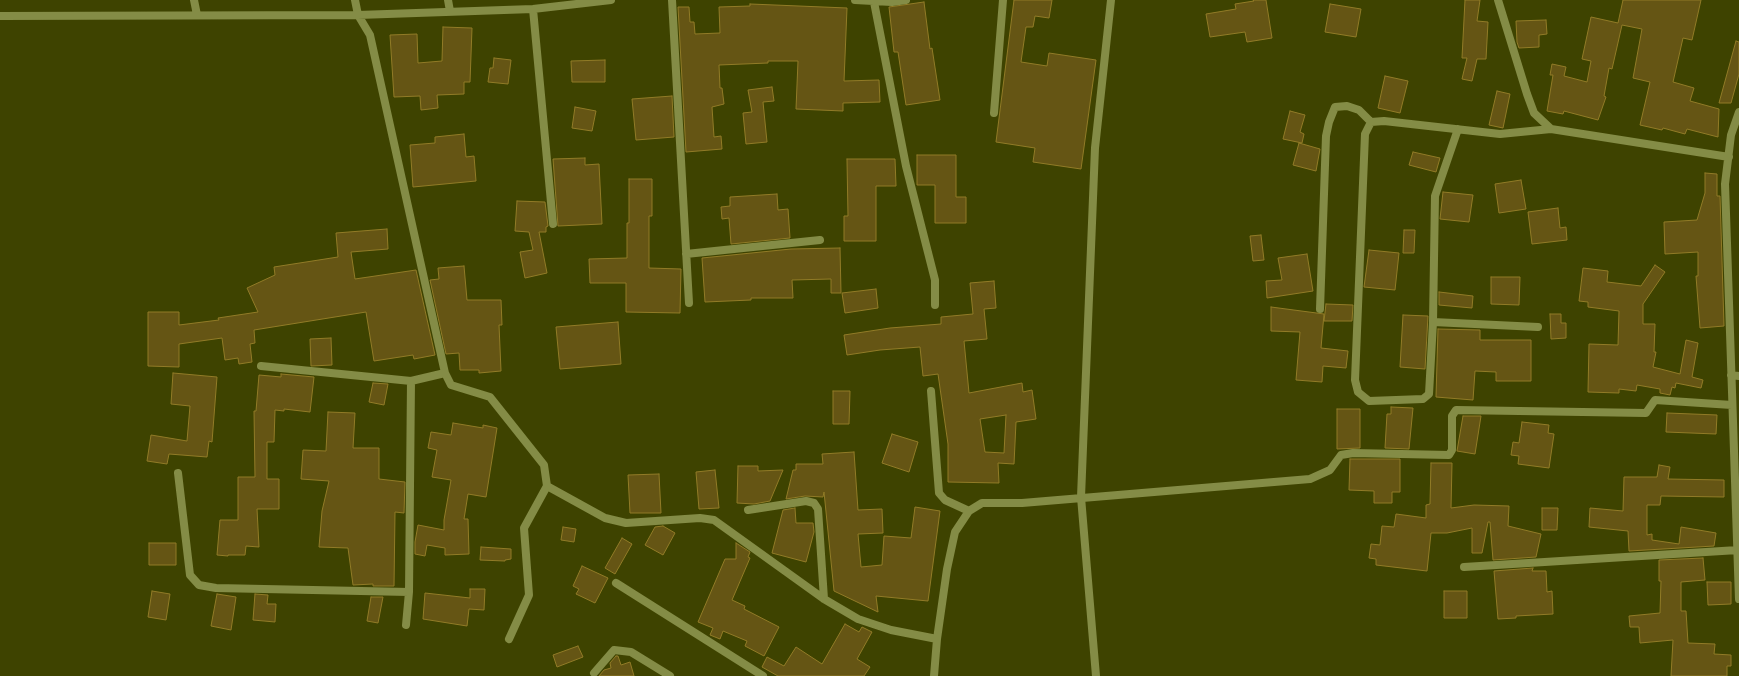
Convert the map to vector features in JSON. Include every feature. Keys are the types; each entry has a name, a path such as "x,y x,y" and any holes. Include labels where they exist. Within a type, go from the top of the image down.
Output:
{"street":[{"path":"194,0 197,15"},
{"path":"355,0 358,14 370,35 445,373 451,385 490,396 544,464 547,486 524,528 529,595 509,639"},
{"path":"448,0 450,11"},
{"path":"0,16 358,14 533,9 611,0"},
{"path":"672,0 689,304"},
{"path":"855,0 874,2 906,0"},
{"path":"994,113 1003,0"},
{"path":"1096,676 1081,497 1095,148 1111,0"},
{"path":"1498,0 1534,113 1551,129"},
{"path":"874,2 906,166 935,280 935,305"},
{"path":"533,9 553,224"},
{"path":"1320,309 1326,136 1336,107 1347,106 1359,110 1371,122 1384,121 1500,134 1551,129 1729,157"},
{"path":"1739,112 1735,136 1729,157 1725,184 1735,376 1732,405 1739,599"},
{"path":"1371,122 1365,134 1355,380 1358,392 1369,401 1423,399 1429,394 1433,322 1435,196 1458,129"},
{"path":"686,254 820,240"},
{"path":"1433,322 1538,327"},
{"path":"261,366 411,381 445,373"},
{"path":"406,625 409,592 411,381"},
{"path":"931,391 939,493 945,500 969,511"},
{"path":"934,676 937,639 947,569 955,532 969,511 982,503 1022,503 1310,479 1330,470 1341,455 1353,453 1449,455 1452,450 1452,416 1456,410 1646,413 1654,400 1732,405"},
{"path":"178,473 190,575 199,585 216,588 409,592"},
{"path":"547,486 606,518 626,523 700,518 714,520 824,599 858,619 891,630 937,639"},
{"path":"748,510 806,501 814,503 818,509 824,599"},
{"path":"1464,566 1738,550"},
{"path":"616,583 763,676"},
{"path":"594,673 614,650 631,652 670,676"}],"building":[{"path":"1014,0 1052,0 1049,18 1035,16 1033,27 1026,27 1021,62 1047,66 1049,53 1096,60 1081,169 1033,162 1035,148 996,142"},
{"path":"1253,0 1266,0 1272,38 1247,42 1245,32 1210,37 1206,14 1236,9 1235,4 1254,1"},
{"path":"1465,0 1480,0 1477,21 1488,22 1486,59 1477,59 1472,81 1462,79 1467,58 1462,58"},
{"path":"1623,0 1701,0 1692,40 1683,38 1673,82 1694,88 1690,101 1719,109 1718,137 1687,129 1685,134 1663,128 1662,130 1640,125 1650,82 1633,78 1642,29 1622,25 1612,69 1609,68 1604,96 1606,97 1598,120 1564,111 1563,114 1547,111 1553,75 1550,75 1552,64 1566,67 1564,76 1587,82 1591,61 1582,59 1591,17 1618,23"},
{"path":"924,2 930,49 932,48 940,100 906,105 898,52 894,52 889,7"},
{"path":"750,4 847,8 844,81 879,80 880,102 843,103 843,111 796,109 798,61 768,61 768,63 719,65 720,88 722,88 724,104 712,107 714,137 721,136 722,149 686,152 678,7 689,7 690,22 694,22 695,34 720,33 719,7 750,6"},
{"path":"1330,4 1361,9 1356,37 1325,32"},
{"path":"1546,20 1547,34 1539,35 1539,47 1519,48 1517,42 1516,21"},
{"path":"443,27 472,28 470,82 464,82 464,94 437,95 438,108 421,110 420,96 394,97 390,35 417,34 418,63 442,61"},
{"path":"1736,41 1739,42 1739,74 1731,103 1719,103"},
{"path":"494,58 511,60 508,84 488,82 490,68 493,68"},
{"path":"605,60 605,82 572,82 571,61"},
{"path":"1385,76 1408,81 1400,113 1378,108"},
{"path":"772,87 774,101 763,102 767,142 746,144 743,113 752,112 748,90"},
{"path":"1497,91 1510,94 1503,128 1489,125"},
{"path":"672,96 674,137 636,140 632,99"},
{"path":"575,107 596,111 592,131 572,128"},
{"path":"1290,111 1305,115 1300,132 1304,134 1302,143 1283,139"},
{"path":"464,134 466,157 474,156 476,181 413,187 410,145 435,143 435,137"},
{"path":"1299,143 1320,149 1316,171 1293,165"},
{"path":"1413,152 1440,158 1436,172 1409,165"},
{"path":"917,155 956,155 956,197 966,197 966,223 935,223 935,185 917,185"},
{"path":"585,158 585,165 599,164 602,224 558,226 553,159"},
{"path":"847,159 895,159 896,186 876,186 876,241 844,241 844,216 848,216"},
{"path":"1705,173 1717,174 1717,196 1720,196 1724,326 1700,328 1696,276 1698,276 1698,252 1665,254 1664,222 1697,220 1705,193"},
{"path":"629,179 652,179 652,216 649,216 649,268 681,269 680,313 626,312 626,283 590,283 589,259 627,258"},
{"path":"1521,180 1526,209 1499,213 1495,184"},
{"path":"1443,192 1473,195 1469,222 1440,219"},
{"path":"777,194 778,210 788,209 790,238 731,244 729,218 722,219 721,207 730,206 730,197"},
{"path":"517,201 545,202 548,226 546,227 546,232 539,232 547,273 525,278 520,252 533,250 529,232 515,231"},
{"path":"1558,208 1560,228 1566,227 1567,240 1532,244 1528,212"},
{"path":"387,229 388,249 351,252 355,279 416,270 435,355 414,359 413,355 374,361 366,312 254,330 255,343 250,344 252,362 239,364 238,358 225,360 222,338 179,344 179,367 148,366 148,312 179,312 179,325 219,320 218,318 258,312 247,288 275,275 274,267 338,257 336,233"},
{"path":"1404,230 1415,230 1414,253 1403,253"},
{"path":"1261,235 1264,260 1253,261 1250,236"},
{"path":"840,248 841,293 831,293 831,279 792,280 793,298 751,298 751,300 705,302 702,258 791,249"},
{"path":"1369,250 1399,253 1395,290 1364,287"},
{"path":"1307,254 1313,291 1267,298 1266,281 1282,280 1278,258"},
{"path":"1655,265 1665,272 1643,304 1643,324 1655,324 1654,352 1656,352 1653,367 1680,374 1686,340 1698,343 1692,377 1703,380 1701,388 1676,383 1675,388 1672,387 1670,395 1660,393 1660,389 1637,385 1636,391 1619,389 1619,393 1588,392 1589,344 1618,345 1619,311 1588,307 1588,302 1579,301 1583,268 1608,271 1607,282 1641,286"},
{"path":"464,266 467,300 501,300 502,325 499,325 501,371 479,373 479,370 460,370 459,353 446,354 430,280 439,279 438,268"},
{"path":"1491,277 1520,277 1519,305 1491,304"},
{"path":"994,281 996,308 984,309 987,339 964,341 969,393 1022,383 1023,392 1032,390 1036,419 1016,422 1014,464 998,463 999,483 948,482 948,444 938,374 923,376 920,347 880,350 847,355 844,335 890,328 941,324 941,317 973,314 970,283","holes":["1006,415 1004,453 985,452 980,419"]},
{"path":"876,289 878,308 845,313 842,293"},
{"path":"1439,292 1473,296 1472,308 1439,305"},
{"path":"1326,304 1353,305 1352,321 1324,321"},
{"path":"1271,307 1324,314 1321,348 1348,351 1346,368 1323,366 1322,382 1296,380 1300,332 1271,331"},
{"path":"1550,314 1561,314 1561,323 1566,323 1566,338 1551,339"},
{"path":"1403,315 1428,316 1425,369 1400,367"},
{"path":"618,322 621,364 560,369 556,327"},
{"path":"1438,329 1480,330 1480,340 1531,340 1531,381 1496,381 1496,372 1475,371 1473,400 1436,397"},
{"path":"331,338 332,365 311,366 310,339"},
{"path":"173,373 217,377 212,442 209,441 207,457 169,454 167,464 147,461 151,435 187,441 190,406 171,404"},
{"path":"281,374 314,377 310,412 284,409 284,411 275,410 274,442 267,442 267,479 279,479 279,509 257,509 259,547 246,546 245,555 217,555 220,520 238,520 238,477 255,477 254,411 256,411 259,375 281,377"},
{"path":"373,383 388,384 384,405 369,402"},
{"path":"833,391 850,391 849,424 833,424"},
{"path":"1391,407 1413,408 1409,449 1385,448 1387,414 1391,414"},
{"path":"1337,409 1360,409 1360,448 1337,449"},
{"path":"328,412 355,413 353,448 379,448 379,479 405,482 404,513 395,512 394,586 373,586 373,584 353,585 348,548 319,547 322,511 329,481 301,479 303,450 326,451"},
{"path":"1667,413 1717,415 1716,434 1666,432"},
{"path":"1463,416 1481,416 1475,454 1457,451"},
{"path":"1522,422 1549,425 1548,433 1554,434 1549,468 1518,464 1519,456 1511,455 1513,442 1519,443"},
{"path":"453,423 483,428 483,425 497,428 486,497 468,494 464,519 468,519 469,554 445,555 445,548 427,545 425,556 415,554 415,542 418,525 444,530 444,520 451,480 432,477 437,450 428,448 431,432 451,435"},
{"path":"892,434 918,442 909,472 882,463"},
{"path":"854,452 858,510 882,509 883,533 858,534 861,567 882,565 884,536 911,538 915,507 940,511 928,601 876,596 878,612 834,591 824,492 823,497 805,496 786,499 793,470 796,470 796,464 823,464 822,454"},
{"path":"1350,459 1400,459 1400,492 1392,492 1392,503 1374,503 1374,491 1349,490"},
{"path":"1431,463 1452,463 1451,508 1474,505 1509,506 1508,526 1541,534 1536,557 1493,560 1490,522 1488,522 1482,553 1472,553 1472,528 1447,533 1431,533 1427,571 1376,565 1376,559 1369,558 1371,544 1380,545 1382,526 1394,527 1396,514 1426,518 1426,505 1430,504"},
{"path":"1659,465 1670,467 1668,479 1724,480 1724,497 1661,496 1660,505 1647,505 1647,535 1652,534 1652,540 1679,544 1681,527 1716,533 1714,546 1629,551 1628,531 1589,527 1590,508 1623,511 1624,477 1657,477"},
{"path":"738,466 758,466 758,471 783,470 770,501 754,504 737,503"},
{"path":"715,470 719,508 699,509 696,472"},
{"path":"659,474 661,513 630,513 628,475"},
{"path":"795,508 796,523 813,523 814,532 806,562 772,553 783,510"},
{"path":"1542,508 1558,508 1557,530 1542,530"},
{"path":"663,526 675,533 663,555 645,545 655,527"},
{"path":"563,527 576,529 574,542 561,540"},
{"path":"622,538 632,544 615,574 605,568"},
{"path":"149,543 176,543 176,565 149,565"},
{"path":"736,543 750,552 748,557 750,558 732,600 745,606 744,609 779,627 764,656 745,646 747,641 723,631 720,639 710,635 713,628 698,622 725,559 736,559"},
{"path":"481,547 511,549 511,559 505,561 480,560"},
{"path":"1703,558 1705,580 1681,582 1681,611 1686,611 1688,643 1715,644 1714,654 1731,655 1731,666 1727,666 1727,676 1671,676 1673,640 1640,643 1639,627 1630,627 1629,616 1660,613 1661,581 1659,581 1659,560"},
{"path":"582,566 608,578 595,603 576,594 579,589 573,586"},
{"path":"1533,568 1532,571 1546,571 1547,592 1552,591 1553,614 1516,616 1516,618 1498,619 1494,571"},
{"path":"1707,582 1731,582 1731,604 1708,605"},
{"path":"470,589 485,589 484,610 469,609 467,626 423,619 425,593 470,598"},
{"path":"152,591 170,594 166,620 148,617"},
{"path":"1444,591 1467,591 1467,618 1444,618"},
{"path":"217,594 236,597 231,630 211,626"},
{"path":"255,594 268,595 267,604 276,604 275,622 253,620"},
{"path":"371,597 383,597 378,623 367,621"},
{"path":"845,624 859,632 862,627 872,632 857,659 870,667 864,676 778,676 762,667 767,657 784,666 796,647 822,664"},
{"path":"578,646 583,657 557,667 553,655"},
{"path":"616,656 618,656 621,665 630,662 634,676 599,676 604,670 611,668 610,663"}]}
